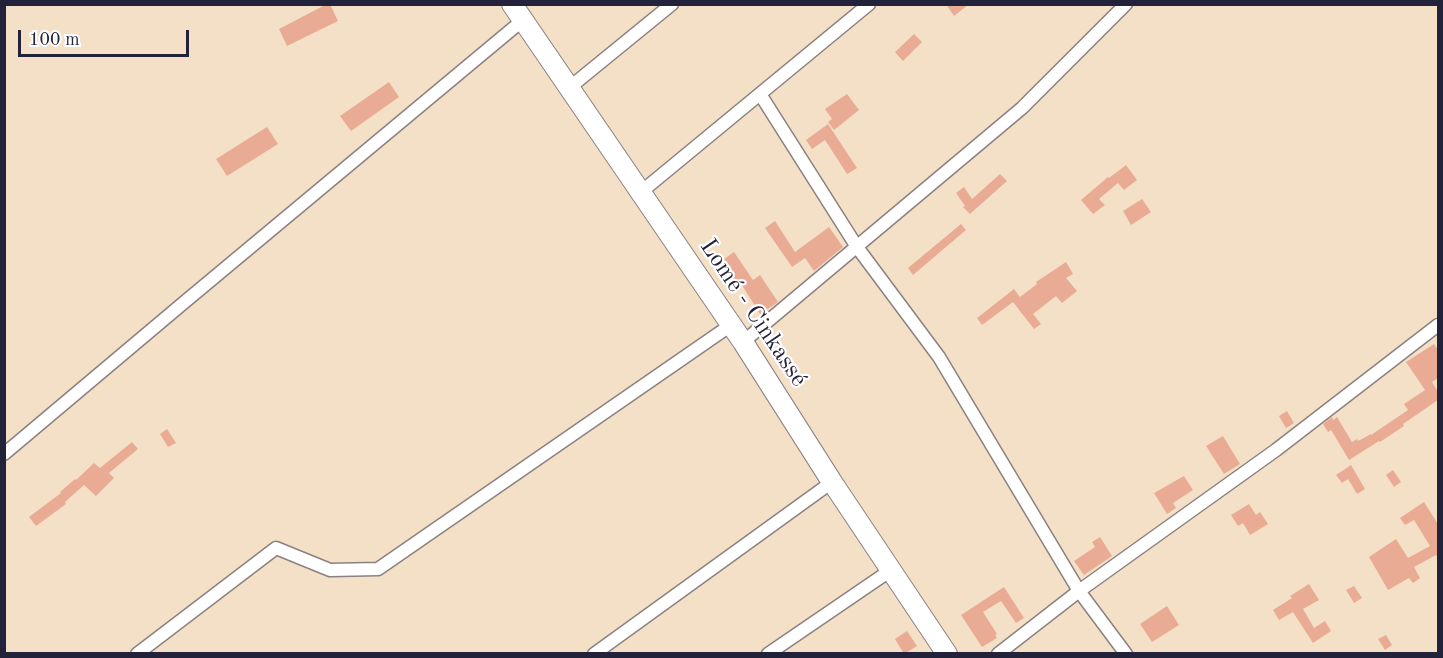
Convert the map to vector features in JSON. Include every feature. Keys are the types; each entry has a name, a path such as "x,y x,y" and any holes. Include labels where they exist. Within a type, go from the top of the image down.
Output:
{"highway":[{"name":"Lomé - Cinkassé","path":"518,12 731,324 832,482 947,654"}],"street":[{"path":"569,88 672,4"},
{"path":"641,192 869,4"},
{"path":"743,342 1022,108 1126,4"},
{"path":"4,453 172,312 518,12"},
{"path":"760,94 857,247 939,357 1079,591 1126,654"},
{"path":"137,654 276,548 330,570 378,569 731,324"},
{"path":"998,654 1079,591 1276,450 1438,325"},
{"path":"594,654 832,482"},
{"path":"768,654 891,570"}],"building":[{"path":"330,4 338,21 287,46 279,29"},
{"path":"946,4 969,4 954,16"},
{"path":"914,34 922,42 903,61 895,52"},
{"path":"389,82 399,97 351,131 340,116"},
{"path":"847,94 859,110 834,130 828,122 832,119 825,109"},
{"path":"828,124 857,168 847,174 825,140 812,149 806,140"},
{"path":"267,127 278,144 227,176 216,159"},
{"path":"1126,165 1137,180 1124,190 1118,183 1099,199 1105,205 1093,214 1081,200"},
{"path":"1000,174 1007,181 970,214 963,207 965,206 956,193 964,187 972,199"},
{"path":"1142,199 1151,212 1131,225 1123,211"},
{"path":"775,221 795,252 829,227 843,247 814,271 805,258 792,267 765,228"},
{"path":"961,224 966,230 913,275 908,268"},
{"path":"734,252 753,280 760,275 778,302 760,314 740,282 736,285 720,262"},
{"path":"1066,262 1073,274 1066,278 1077,291 1062,303 1056,296 1033,314 1041,324 1034,329 1013,302 982,325 977,318 1014,289 1020,297 1037,284 1036,282"},
{"path":"1434,344 1438,350 1438,378 1432,382 1438,392 1438,400 1403,424 1404,426 1349,460 1331,430 1328,432 1323,424 1332,417 1333,420 1337,417 1352,442 1371,435 1408,410 1404,404 1425,390 1406,362"},
{"path":"1287,411 1294,423 1286,428 1279,416"},
{"path":"167,429 176,443 168,447 160,434"},
{"path":"1223,436 1240,464 1224,474 1206,446"},
{"path":"132,442 138,449 109,473 114,478 96,496 84,485 65,502 66,504 36,526 29,517 61,493 94,463 100,468"},
{"path":"1351,465 1365,489 1357,494 1348,479 1342,483 1336,475"},
{"path":"1393,470 1401,482 1394,487 1386,475"},
{"path":"1184,476 1193,490 1173,503 1176,508 1167,514 1154,493"},
{"path":"1424,502 1438,524 1438,559 1436,555 1414,567 1420,578 1413,583 1409,578 1388,590 1369,557 1396,539 1408,558 1430,546 1414,520 1405,525 1400,518"},
{"path":"1249,504 1256,515 1260,512 1268,524 1250,535 1243,523 1238,526 1231,515"},
{"path":"1100,537 1112,556 1084,575 1074,561 1095,547 1092,542"},
{"path":"1309,584 1319,600 1303,609 1314,628 1325,621 1331,631 1313,643 1293,612 1279,620 1273,610"},
{"path":"1354,586 1362,598 1354,603 1346,590"},
{"path":"1004,587 1024,618 1016,623 1001,601 983,612 997,634 995,635 997,638 982,647 961,615"},
{"path":"1167,606 1179,625 1152,642 1140,624"},
{"path":"907,631 917,646 904,654 895,639"},
{"path":"1386,635 1392,645 1385,650 1378,639"}]}
